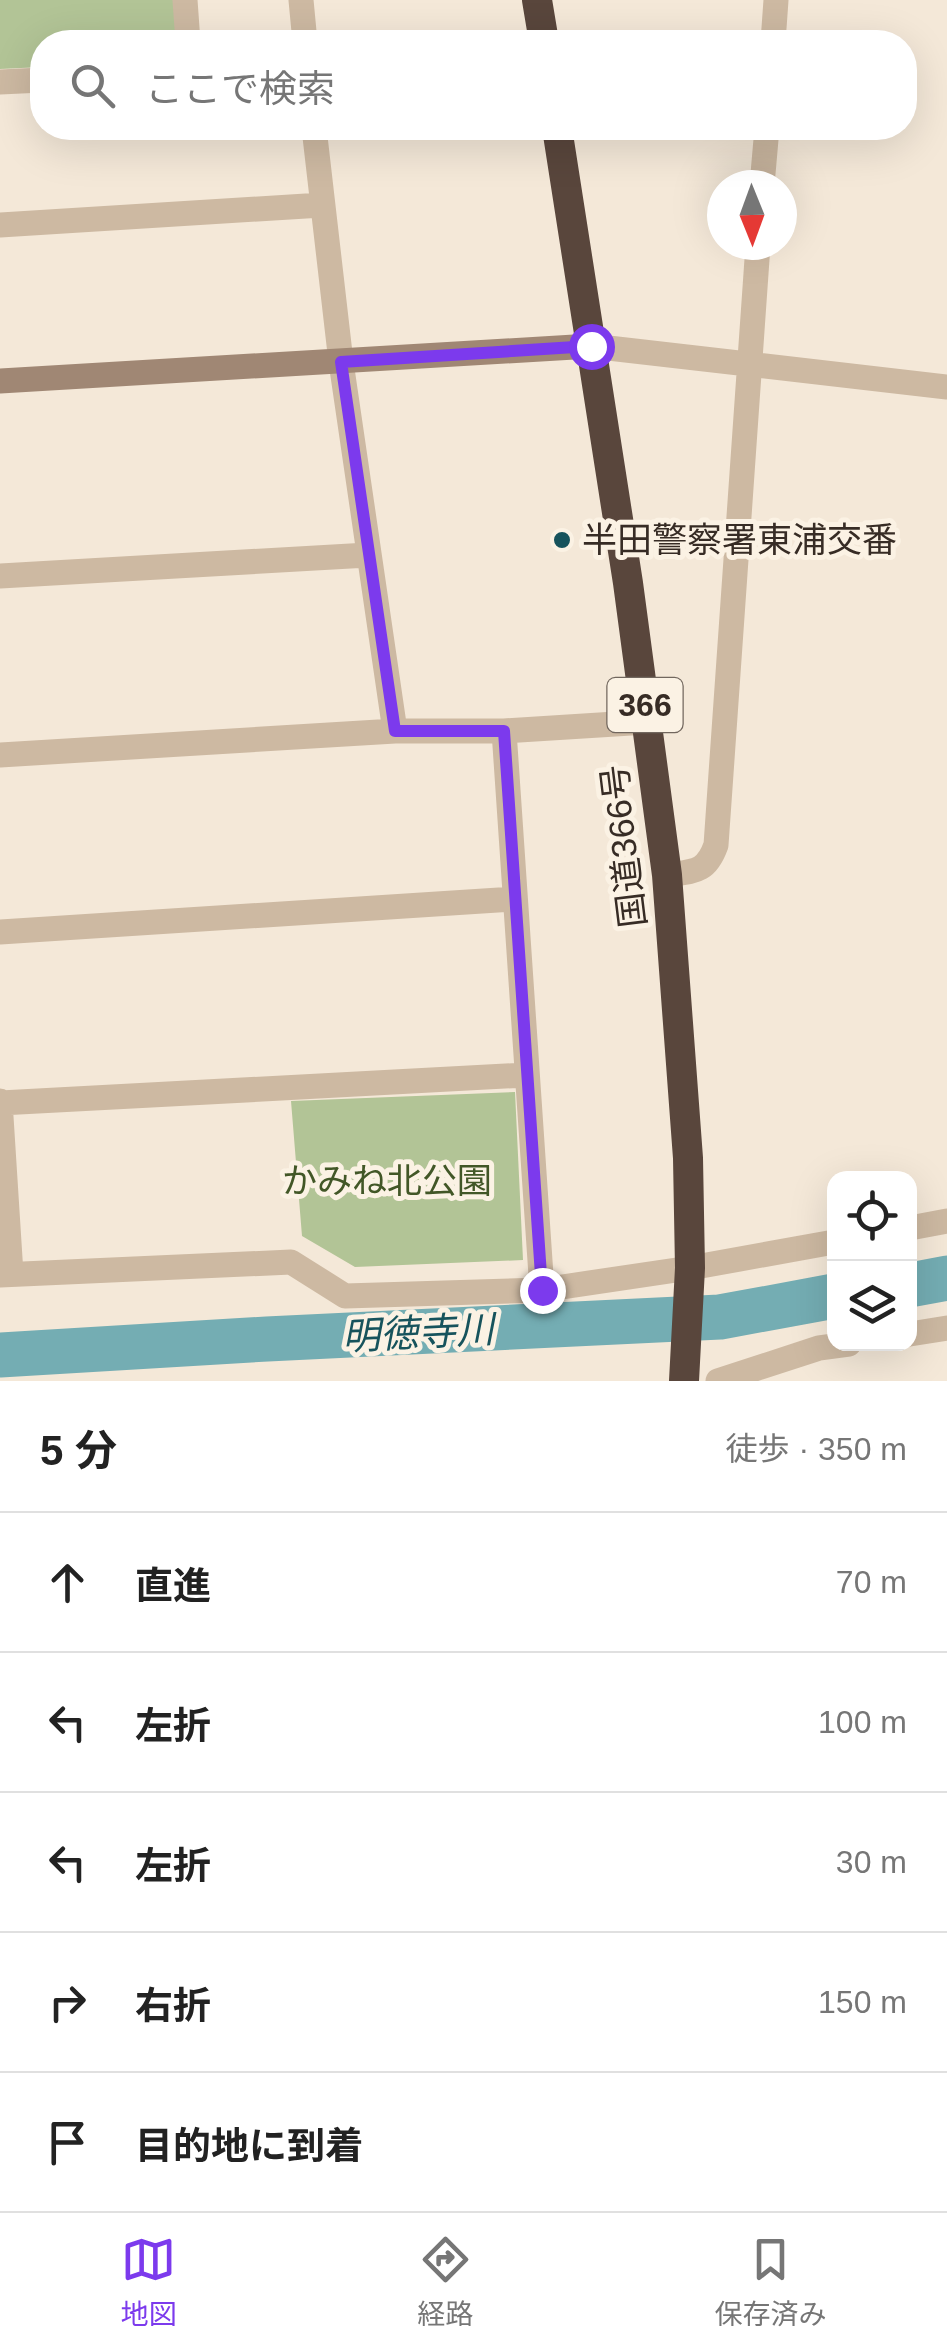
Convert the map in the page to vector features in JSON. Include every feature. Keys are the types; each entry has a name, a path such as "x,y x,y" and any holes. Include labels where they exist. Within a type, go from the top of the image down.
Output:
{"highway":[{"path":"537,0 542,30"},
{"name":"国道366号","path":"559,140 667,875 688,1158 689,1277 684,1373"}],"street":[{"path":"185,0 187,30"},
{"path":"301,0 304,30"},
{"path":"774,30 776,0"},
{"path":"0,82 30,81"},
{"path":"315,140 341,362 395,731"},
{"path":"763,170 766,140"},
{"path":"0,225 322,205"},
{"path":"667,875 704,866 716,844 757,260"},
{"path":"0,381 591,346 947,387"},
{"path":"0,576 368,555"},
{"path":"0,755 395,731 504,731 647,722"},
{"path":"504,731 542,1290"},
{"path":"0,932 514,899"},
{"path":"526,1075 0,1103 5,1274 291,1262 344,1296 542,1290 689,1277 827,1244"},
{"path":"917,1227 947,1222"},
{"path":"917,1333 947,1328"},
{"path":"718,1381 827,1347"}],"green space":[{"path":"0,0 177,0 178,30 30,30 30,68 0,69"},
{"name":"かみね北公園","path":"515,1092 523,1260 355,1267 302,1236 291,1101"}],"waterway":[{"name":"明徳寺川","path":"917,1284 947,1278"},
{"name":"明徳寺川","path":"0,1355 720,1317 827,1297"}],"place":[{"name":"半田警察署東浦交番","path":"562,540"}],"route":[{"path":"542,1290 504,731 395,731 341,362 591,346"}]}
